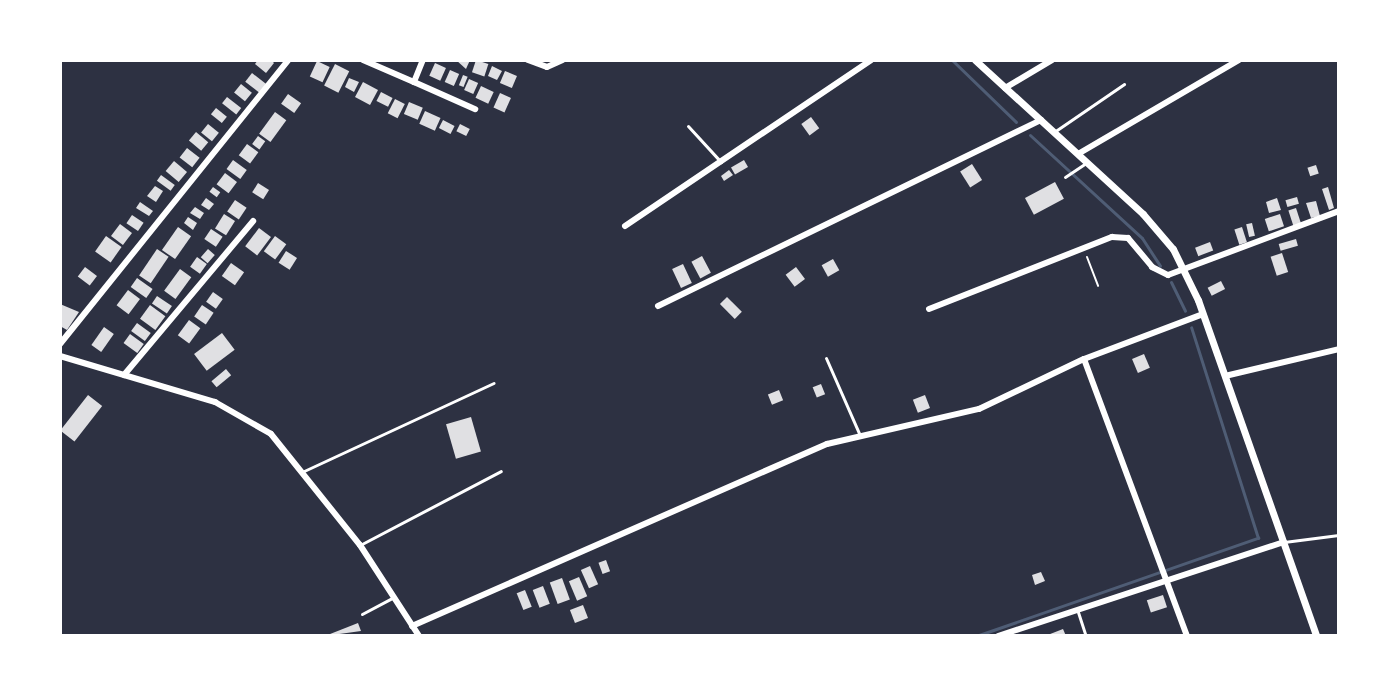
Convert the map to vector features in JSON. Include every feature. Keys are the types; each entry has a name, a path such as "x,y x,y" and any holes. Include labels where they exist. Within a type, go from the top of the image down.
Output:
{"street":[{"path":"60,344 288,60"},
{"path":"363,60 475,109"},
{"path":"414,82 423,60"},
{"path":"528,60 547,67 563,60"},
{"path":"625,226 871,60"},
{"path":"975,60 1156,228 1183,268 1203,314 1316,636"},
{"path":"1005,88 1052,60"},
{"path":"1078,154 1239,60"},
{"path":"658,306 1041,120"},
{"path":"929,309 1121,236 1159,272 1168,275 1339,211"},
{"path":"124,375 253,221"},
{"path":"412,626 859,433 979,409 1084,359 1203,314"},
{"path":"1225,376 1339,349"},
{"path":"60,356 238,412 278,439 360,545 419,636"},
{"path":"1084,359 1111,420 1163,579 1187,636"},
{"path":"134,365 139,380"},
{"path":"998,636 1163,579 1284,542"}],"lane":[{"path":"1054,132 1124,84"},
{"path":"688,126 722,163"},
{"path":"1065,177 1087,162"},
{"path":"826,358 859,433"},
{"path":"304,471 494,383"},
{"path":"360,545 501,471"},
{"path":"1284,542 1339,535"},
{"path":"362,614 394,597"},
{"path":"1077,609 1086,636"}],"path":[{"path":"1083,248 1098,286"}],"building":[{"path":"258,60 274,63 266,73 255,64"},
{"path":"456,60 470,60 466,69"},
{"path":"476,60 488,64 484,76 472,72"},
{"path":"317,61 330,67 323,82 310,76"},
{"path":"435,63 446,68 440,81 429,76"},
{"path":"335,64 349,71 338,93 324,85"},
{"path":"492,66 502,71 497,80 488,76"},
{"path":"450,70 459,74 454,86 445,82"},
{"path":"505,71 517,76 512,88 500,83"},
{"path":"252,73 266,84 259,93 245,82"},
{"path":"463,75 468,77 464,87 459,85"},
{"path":"349,78 359,82 354,92 345,87"},
{"path":"469,79 478,83 473,94 464,90"},
{"path":"363,82 378,90 370,105 355,97"},
{"path":"241,84 252,93 245,101 234,93"},
{"path":"481,86 494,92 488,104 476,98"},
{"path":"381,92 393,98 388,107 376,101"},
{"path":"500,93 511,98 504,112 493,108"},
{"path":"288,94 301,103 294,113 281,104"},
{"path":"227,97 241,108 236,114 222,103"},
{"path":"395,99 405,104 398,118 388,113"},
{"path":"409,102 423,108 418,120 404,114"},
{"path":"216,108 227,117 222,123 211,114"},
{"path":"425,111 441,118 435,131 419,124"},
{"path":"275,112 286,120 270,142 259,134"},
{"path":"811,117 819,128 810,135 801,124"},
{"path":"443,120 455,126 450,134 439,128"},
{"path":"208,124 219,133 212,141 201,133"},
{"path":"460,124 470,129 466,136 456,131"},
{"path":"196,132 208,142 201,151 189,140"},
{"path":"258,136 265,141 259,149 252,144"},
{"path":"247,144 258,152 250,164 239,155"},
{"path":"187,148 200,158 192,167 180,157"},
{"path":"233,160 247,170 240,179 227,169"},
{"path":"744,160 748,167 735,174 731,168"},
{"path":"174,161 187,172 179,182 166,171"},
{"path":"972,164 982,180 970,188 960,171"},
{"path":"1316,165 1319,174 1310,176 1307,168"},
{"path":"729,170 733,175 724,181 721,176"},
{"path":"225,173 237,182 229,193 217,184"},
{"path":"161,175 175,185 171,191 157,181"},
{"path":"1055,182 1064,199 1034,215 1025,198"},
{"path":"258,183 269,190 263,199 252,192"},
{"path":"155,186 163,191 156,202 147,196"},
{"path":"213,187 220,192 217,197 209,192"},
{"path":"1328,187 1334,208 1329,210 1322,189"},
{"path":"1297,197 1299,204 1287,207 1285,200"},
{"path":"206,198 214,204 209,210 201,205"},
{"path":"1277,198 1281,210 1269,213 1266,202"},
{"path":"235,200 247,208 239,219 227,212"},
{"path":"1316,201 1320,216 1311,218 1306,203"},
{"path":"140,202 153,211 149,216 136,208"},
{"path":"195,207 204,213 200,219 190,213"},
{"path":"1296,208 1301,223 1293,226 1288,210"},
{"path":"224,214 235,221 226,235 215,228"},
{"path":"1280,214 1284,226 1269,231 1265,219"},
{"path":"132,215 144,223 138,231 126,223"},
{"path":"188,217 197,223 193,230 184,223"},
{"path":"1252,223 1255,236 1249,237 1246,224"},
{"path":"120,224 132,233 123,245 111,236"},
{"path":"178,227 191,236 175,259 162,250"},
{"path":"1242,227 1247,242 1239,245 1234,229"},
{"path":"259,228 271,237 257,255 245,246"},
{"path":"211,229 223,237 216,247 204,239"},
{"path":"106,236 122,247 111,262 95,252"},
{"path":"275,236 286,244 275,260 264,251"},
{"path":"1296,239 1298,246 1281,251 1279,244"},
{"path":"1210,242 1213,250 1198,256 1195,248"},
{"path":"157,249 169,257 151,283 139,276"},
{"path":"208,249 215,255 208,263 201,257"},
{"path":"286,251 297,258 290,270 279,263"},
{"path":"1282,253 1288,272 1277,276 1271,257"},
{"path":"702,256 711,273 700,278 691,262"},
{"path":"197,257 207,264 200,274 190,267"},
{"path":"833,259 839,270 828,277 822,265"},
{"path":"231,263 244,272 235,285 222,276"},
{"path":"683,264 692,283 681,288 672,269"},
{"path":"85,267 97,276 90,286 78,277"},
{"path":"796,267 805,279 795,287 786,275"},
{"path":"180,269 191,277 175,299 164,291"},
{"path":"137,278 153,289 146,298 131,287"},
{"path":"1221,281 1225,289 1212,296 1208,288"},
{"path":"128,290 140,299 129,314 117,305"},
{"path":"213,292 223,299 216,309 206,302"},
{"path":"157,296 172,306 167,314 152,303"},
{"path":"727,297 742,312 735,319 720,304"},
{"path":"60,304 79,312 67,330 60,326"},
{"path":"150,305 165,316 155,330 140,319"},
{"path":"202,305 214,313 206,324 194,317"},
{"path":"189,320 200,328 189,344 178,335"},
{"path":"137,323 151,333 145,341 131,331"},
{"path":"104,327 114,334 101,352 91,345"},
{"path":"222,333 235,350 207,371 194,354"},
{"path":"130,334 144,344 137,353 124,343"},
{"path":"1144,354 1150,368 1138,373 1132,359"},
{"path":"226,369 231,375 217,387 211,381"},
{"path":"821,384 825,394 817,398 813,387"},
{"path":"779,390 783,400 772,405 768,394"},
{"path":"88,395 102,406 74,442 60,430"},
{"path":"925,395 930,408 918,413 913,400"},
{"path":"471,417 481,452 456,459 446,424"},
{"path":"606,560 610,571 603,574 598,563"},
{"path":"590,566 598,584 589,588 581,570"},
{"path":"1041,572 1045,581 1035,585 1032,575"},
{"path":"579,577 587,596 577,601 569,581"},
{"path":"562,578 570,600 558,604 550,582"},
{"path":"543,586 550,604 540,608 533,590"},
{"path":"525,590 532,607 523,610 517,593"},
{"path":"1163,595 1167,607 1151,613 1147,600"},
{"path":"583,605 588,618 575,623 570,610"},
{"path":"358,623 361,631 325,636"},
{"path":"1063,629 1066,636 1045,636"}],"waterway":[{"path":"952,60 1016,122"},
{"path":"1030,135 1142,238 1160,266"},
{"path":"1171,282 1185,311"},
{"path":"976,636 1258,538 1191,327"}]}
